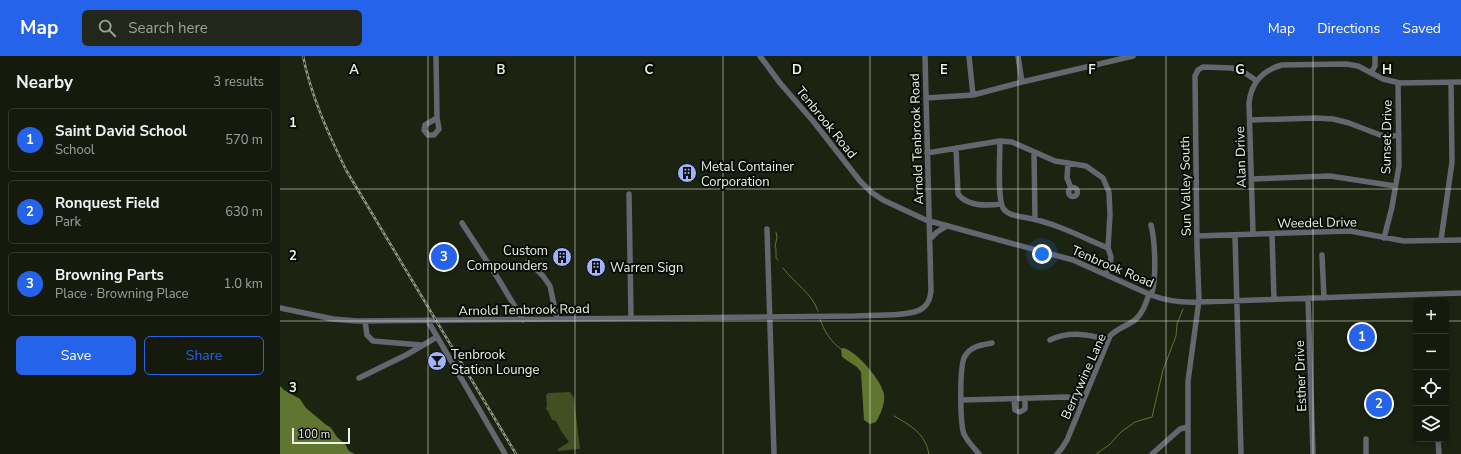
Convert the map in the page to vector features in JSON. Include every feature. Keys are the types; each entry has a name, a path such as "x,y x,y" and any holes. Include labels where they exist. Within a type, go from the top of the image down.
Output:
{"street":[{"path":"436,56 437,118"},
{"name":"Tenbrook Road","path":"760,56 865,186 883,200 918,217 1065,257 1164,300 1177,302 1461,293"},
{"name":"Arnold Tenbrook Road","path":"280,308 333,319 365,321 886,315 910,313 921,310 928,304 931,293 925,56"},
{"path":"968,56 973,95"},
{"path":"1018,56 1022,82"},
{"path":"926,98 973,95 1133,56"},
{"path":"1371,73 1375,66 1375,56"},
{"path":"1257,81 1267,71 1285,65 1346,64 1358,66 1383,79 1398,83 1461,82"},
{"name":"Sun Valley South","path":"1188,454 1188,381 1199,302 1195,78 1198,70 1205,67 1232,68 1242,71 1257,81"},
{"name":"Alan Drive","path":"1253,234 1250,98 1253,87 1257,81"},
{"path":"1441,240 1452,162 1451,82"},
{"name":"Sunset Drive","path":"1384,238 1396,186 1399,160 1398,83"},
{"path":"1250,120 1316,118 1333,119 1349,123 1380,135 1399,136"},
{"path":"927,153 1000,141 1012,142 1055,161 1086,166 1103,178 1109,192 1110,214 1108,248 1111,257 1110,265 1106,274"},
{"path":"1000,141 1000,176 1002,204 1004,210 1009,214 1035,219 1108,248"},
{"path":"956,148 958,194 961,199 978,204 1002,204"},
{"path":"1034,152 1035,219"},
{"path":"1068,163 1067,178 1071,188"},
{"path":"1252,179 1330,176 1396,186"},
{"path":"629,194 631,318"},
{"path":"918,217 925,215 929,209"},
{"path":"462,224 523,320"},
{"name":"Berrywine Lane","path":"1057,454 1067,440 1108,341 1114,332 1138,317 1155,284 1153,235 1151,225"},
{"path":"930,239 937,232 947,226"},
{"path":"767,229 774,454"},
{"name":"Weedel Drive","path":"1197,236 1350,231 1404,242 1461,240"},
{"path":"1272,234 1274,299"},
{"path":"1235,235 1241,454"},
{"path":"1322,255 1324,298"},
{"path":"528,261 545,278 550,286 557,319"},
{"name":"Esther Drive","path":"1308,298 1313,454"},
{"path":"365,321 365,330 367,335 373,341 422,345"},
{"path":"428,321 505,454"},
{"path":"1050,340 1063,336 1088,334 1108,341"},
{"path":"359,378 406,355 437,337"},
{"path":"979,454 965,435 963,425 961,368 965,356 976,346 992,343"},
{"path":"962,400 1067,397 1083,401"},
{"path":"1014,399 1015,410 1020,412 1025,409 1025,398"},
{"path":"1152,454 1180,429 1187,427"},
{"path":"1366,439 1366,454"},
{"path":"1438,442 1439,454"}],"shaded area":[{"path":"843,348 855,354 868,367 882,388 884,402 876,422 870,424 864,420 861,372 857,367 842,357 841,349"},
{"path":"280,386 300,399 306,408 331,428 349,451 355,454 280,454"},
{"path":"570,392 574,398 580,449 558,451 558,449 569,442 556,421 552,420 546,409 546,395 548,393"}],"waterway":[{"path":"776,232 777,237 775,247 776,258 778,260"},
{"path":"783,268 812,299 818,311"},
{"path":"1096,454 1109,445 1121,432 1135,422 1152,417 1163,370 1176,336 1177,324 1183,309"},
{"path":"820,319 828,336 841,349"},
{"path":"894,416 919,433 926,443 929,454"}],"railway":[{"path":"303,56 315,100 346,170 516,454"}],"place":[{"name":"Metal Container Corporation","path":"687,173"},
{"name":"Browning Parts","path":"444,257"},
{"name":"Custom Compounders","path":"562,257"},
{"name":"Warren Sign","path":"596,267"},
{"name":"Saint David School","path":"1362,337"},
{"name":"Tenbrook Station Lounge","path":"437,361"},
{"name":"Ronquest Field","path":"1379,404"}]}
